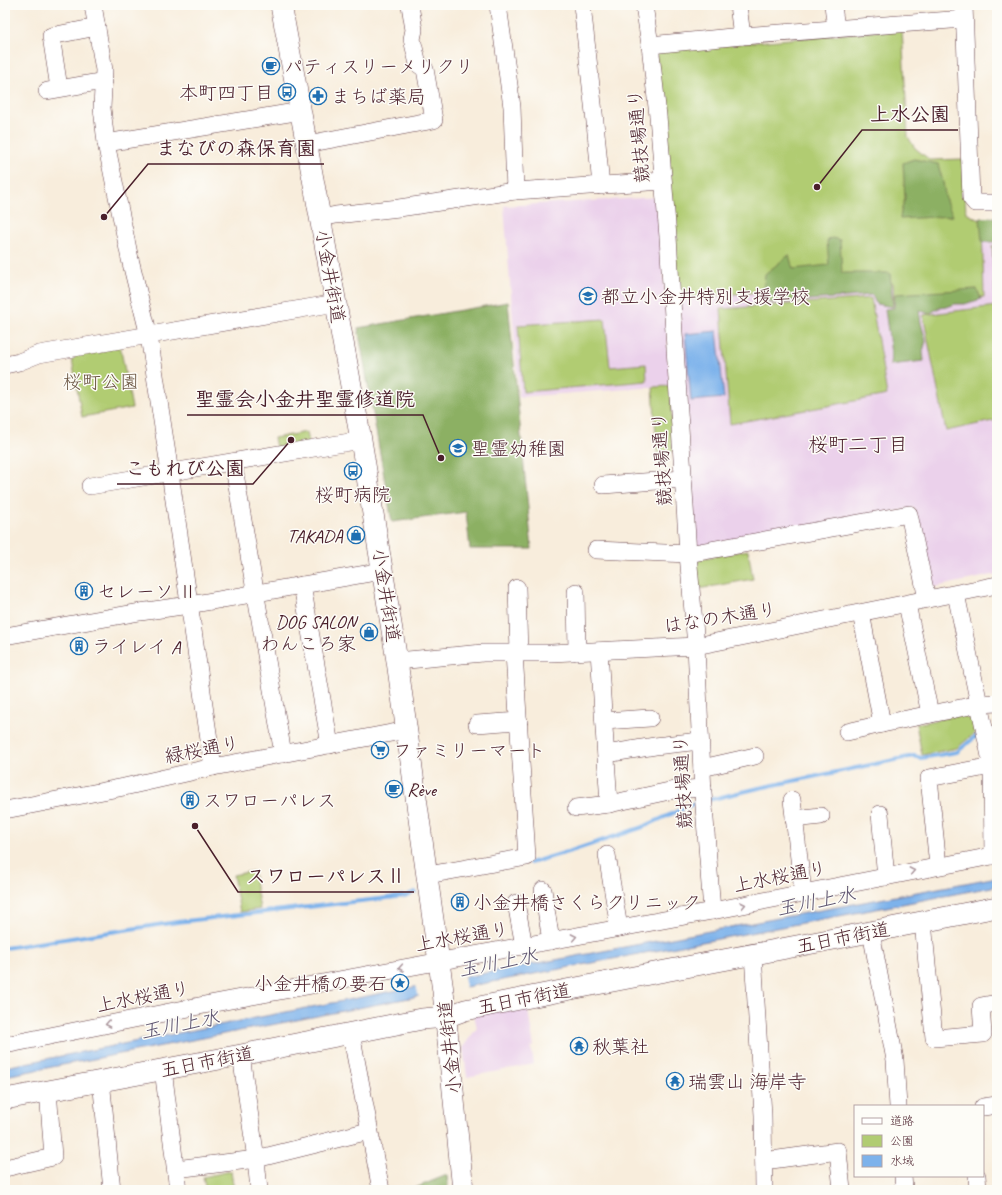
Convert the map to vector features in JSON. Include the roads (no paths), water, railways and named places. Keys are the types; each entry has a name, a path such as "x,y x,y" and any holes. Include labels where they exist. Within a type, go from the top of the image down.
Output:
{"main road":[{"name":"小金井街道","path":"282,5 361,440 397,661 444,992 463,1190"},
{"name":"五日市街道","path":"5,1099 241,1055 422,1019 446,1017 466,1010 619,979 997,908"}],"street":[{"path":"93,5 104,70 102,108 106,143 130,259 149,336 213,767"},
{"path":"307,144 434,120 425,69 418,64 412,39 414,30 410,5"},
{"path":"498,5 512,107 515,191"},
{"path":"582,5 601,186"},
{"name":"競技場通り","path":"644,5 658,116 675,333 688,554 696,646 703,796 712,911"},
{"path":"738,5 742,36"},
{"path":"834,5 836,28"},
{"path":"650,46 836,28 964,12 971,198 975,203 997,202"},
{"path":"97,27 51,36 53,89 104,81"},
{"path":"106,143 301,110"},
{"path":"321,218 515,191 663,181"},
{"path":"5,365 19,362 39,354 336,303"},
{"path":"98,482 170,473 361,440"},
{"path":"233,462 283,754"},
{"path":"603,485 683,478"},
{"path":"596,550 688,554 909,514 927,599"},
{"path":"5,636 382,571"},
{"path":"302,585 330,745"},
{"name":"はなの木通り","path":"397,661 482,653 577,652 696,646 997,585"},
{"path":"428,875 527,856 518,721 516,653 517,588"},
{"path":"576,592 577,652"},
{"path":"956,594 994,765 995,855"},
{"path":"907,604 930,714"},
{"path":"861,613 882,724"},
{"path":"598,651 609,804"},
{"path":"847,732 980,704 997,703"},
{"path":"604,721 650,718"},
{"path":"477,724 518,721"},
{"name":"緑桜通り","path":"5,810 124,787 213,767 407,730"},
{"path":"606,754 655,746 700,741"},
{"path":"702,768 755,756"},
{"path":"938,866 929,778 994,765"},
{"path":"576,808 609,804 674,790 703,796"},
{"path":"792,800 803,892"},
{"path":"880,814 886,877"},
{"path":"794,819 821,816"},
{"path":"607,855 620,928"},
{"name":"上水桜通り","path":"5,1045 212,1003 712,911 995,855"},
{"path":"543,890 551,941"},
{"path":"516,903 524,946"},
{"path":"923,922 934,1038 983,1034 981,1006 997,1003"},
{"path":"870,932 895,1060 898,1105"},
{"path":"753,954 762,1107 764,1190"},
{"path":"351,1033 381,1190"},
{"path":"241,1055 259,1190"},
{"path":"163,1069 178,1190"},
{"path":"101,1080 112,1190"},
{"path":"5,1168 53,1157 48,1090"},
{"path":"984,1107 997,1104"},
{"path":"176,1170 256,1159 370,1131"},
{"path":"764,1161 838,1151 842,1190"},
{"path":"903,1177 904,1190"},
{"path":"977,1177 978,1190"}],"water":[{"path":"717,331 724,398 691,401 685,334"},
{"path":"997,877 997,886 5,1076 5,1067 470,976"}],"waterway":[{"path":"708,800 914,756 921,758 957,752 975,737 983,736"},
{"path":"530,863 643,827 700,802"},
{"path":"5,948 177,922 405,896 415,892"}],"place":[{"name":"パティスリーメリクリ","path":"271,66"},
{"name":"本町四丁目","path":"287,92"},
{"name":"まちば薬局","path":"318,96"},
{"name":"上水公園","path":"817,187"},
{"name":"まなびの森保育園","path":"104,217"},
{"name":"都立小金井特別支援学校","path":"588,296"},
{"name":"こもれび公園","path":"291,440"},
{"name":"聖霊幼稚園","path":"458,448"},
{"name":"聖霊会小金井聖霊修道院","path":"441,458"},
{"name":"桜町病院","path":"353,471"},
{"name":"TAKADA","path":"356,535"},
{"name":"セレーソ Ⅱ","path":"84,591"},
{"name":"DOG SALON わんころ家","path":"369,632"},
{"name":"ライレイ A","path":"79,646"},
{"name":"ファミリーマート","path":"380,750"},
{"name":"Rève","path":"394,789"},
{"name":"スワローパレス","path":"190,800"},
{"name":"スワローパレスⅡ","path":"195,826"},
{"name":"小金井橋さくらクリニック","path":"460,902"},
{"name":"小金井橋の要石","path":"400,983"},
{"name":"秋葉社","path":"579,1046"},
{"name":"瑞雲山 海岸寺","path":"675,1081"}],"district":[{"name":"桜町二丁目","path":"858,444"}],"park label":[{"name":"桜町公園","path":"101,381"}],"water label":[{"name":"玉川上水","path":"816,901"},
{"name":"玉川上水","path":"498,962"},
{"name":"玉川上水","path":"180,1024"}]}
